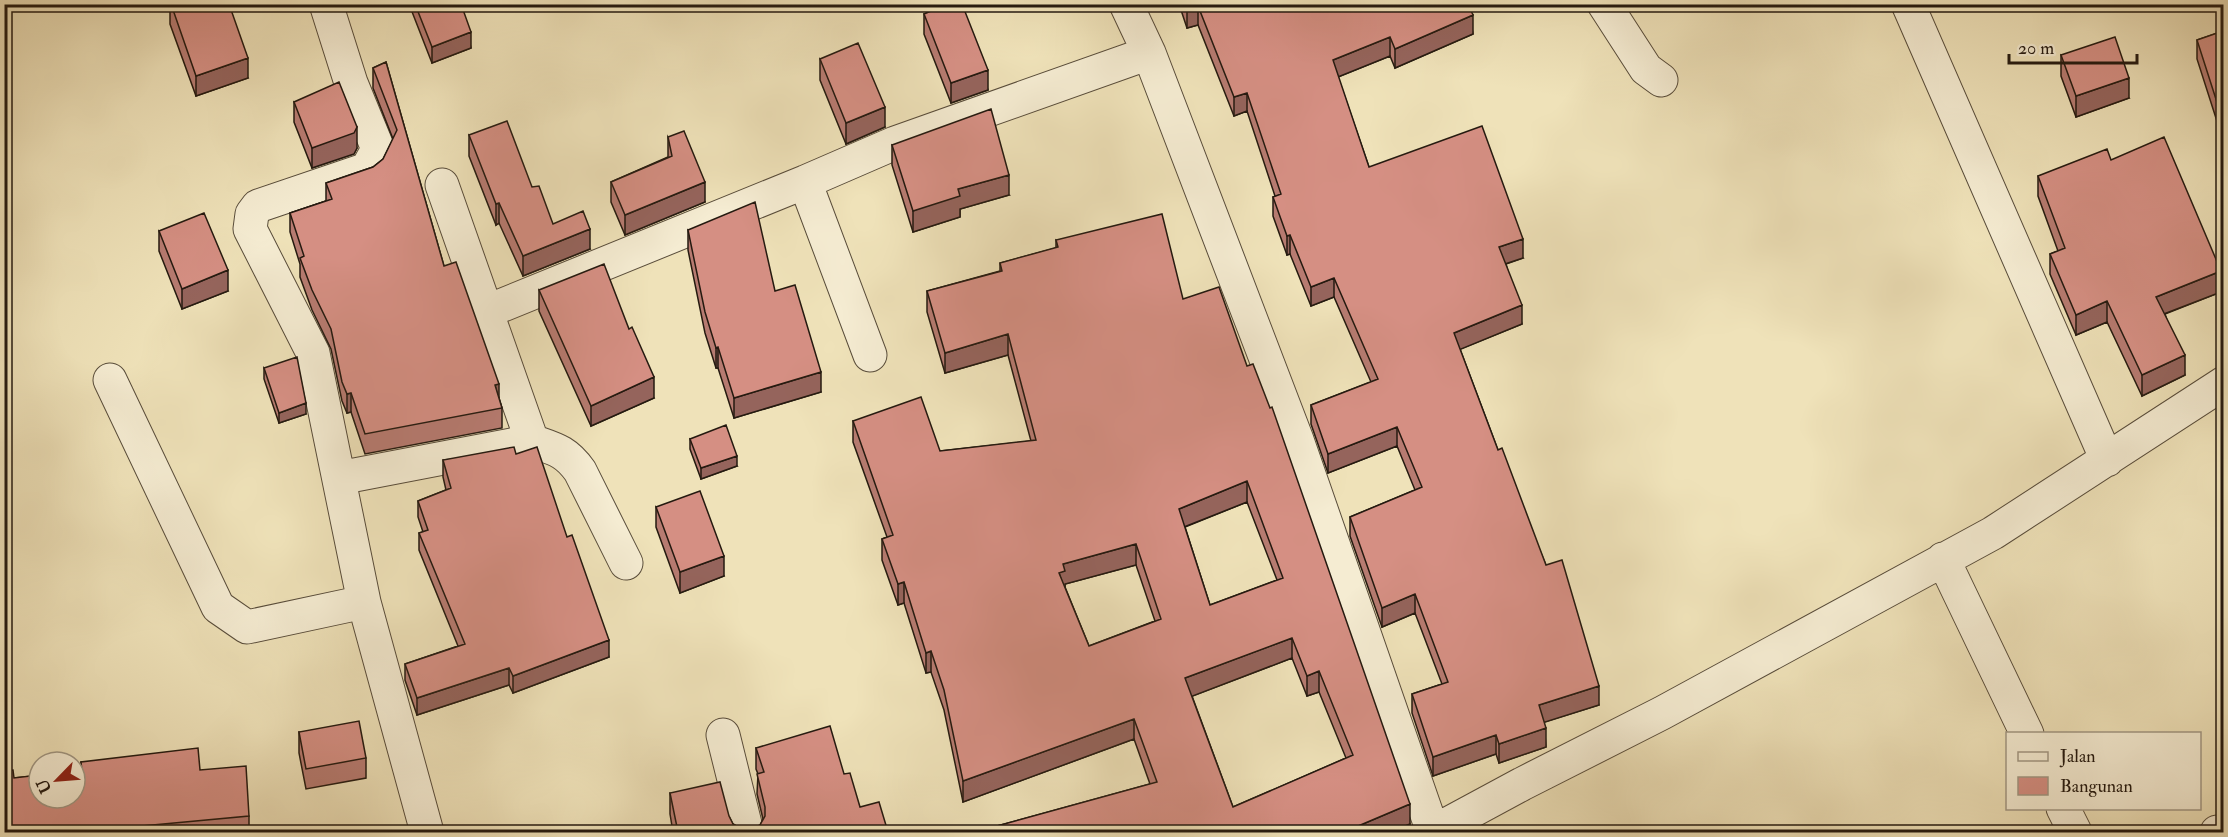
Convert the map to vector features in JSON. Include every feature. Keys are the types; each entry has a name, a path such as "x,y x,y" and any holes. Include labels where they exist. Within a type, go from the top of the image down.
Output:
{"street":[{"path":"1126,4 1149,53 1297,440 1433,832 1672,707 1993,533 2223,383"},
{"path":"1604,4 1646,69 1661,80"},
{"path":"1908,4 2108,460"},
{"path":"328,5 351,83 378,149 367,169 258,206 252,214 250,229 313,353 364,602 427,832"},
{"path":"488,310 805,182 895,143 1149,53"},
{"path":"805,182 870,355"},
{"path":"442,185 488,310 532,441"},
{"path":"110,380 218,607 247,627 364,602"},
{"path":"339,478 532,441 561,451 572,459 626,563"},
{"path":"1943,559 2026,732"},
{"path":"723,735 747,832"},
{"path":"2064,810 2074,832"},
{"path":"2217,832 2223,831"}],"building":[{"path":"171,4 229,4 248,58 196,76"},
{"path":"415,4 461,4 471,32 432,47"},
{"path":"947,4 962,4 988,70 951,83 924,14"},
{"path":"1186,4 1468,4 1473,15 1395,49 1390,37 1333,60 1369,167 1482,126 1523,239 1499,247 1522,305 1454,333 1498,450 1502,448 1546,565 1562,560 1599,686 1539,705 1546,728 1499,744 1496,735 1433,757 1412,694 1448,682 1415,594 1382,608 1350,517 1422,487 1397,427 1328,454 1311,405 1378,379 1334,278 1311,287 1290,235 1287,236 1273,197 1281,194 1247,93 1234,97 1198,6 1187,9"},
{"path":"2223,31 2223,121 2197,40"},
{"path":"2115,37 2129,78 2076,96 2061,55"},
{"path":"858,43 885,107 846,123 820,59"},
{"path":"386,62 444,266 456,262 499,384 495,385 502,408 365,434 351,393 347,394 342,382 331,329 312,290 300,258 304,256 290,213 332,199 326,183 373,167 383,159 397,130 373,68"},
{"path":"339,82 357,127 354,133 312,148 294,102"},
{"path":"991,109 1009,175 958,189 960,196 913,211 892,145"},
{"path":"507,121 532,187 539,186 553,224 583,211 590,229 523,256 499,203 496,204 469,135"},
{"path":"684,131 705,182 625,215 611,182 672,156 668,137"},
{"path":"2164,137 2221,271 2156,297 2185,355 2142,375 2107,301 2076,315 2050,254 2065,248 2038,176 2107,149 2111,160"},
{"path":"755,202 775,291 795,285 821,372 734,398 705,312 688,230"},
{"path":"204,213 228,270 182,289 159,231"},
{"path":"1162,214 1183,299 1219,287 1247,366 1253,364 1270,408 1272,407 1410,804 1344,832 975,832 1157,782 1134,719 963,781 944,690 931,651 926,653 904,582 898,584 882,539 893,535 853,421 921,397 940,451 1036,440 1008,334 945,353 927,291 1002,271 1000,263 1058,247 1056,240","holes":["1247,481 1283,578 1210,605 1179,509","1136,544 1161,619 1089,646 1059,573 1065,571 1063,564","1292,638 1307,676 1319,671 1353,755 1233,807 1185,678"]},
{"path":"604,264 629,329 632,327 654,377 591,406 539,290"},
{"path":"297,357 306,403 279,413 264,368"},
{"path":"726,425 737,456 701,468 690,439"},
{"path":"514,447 516,454 537,447 567,537 572,535 609,640 513,676 509,668 417,698 405,664 465,644 419,533 428,530 418,501 451,488 443,460"},
{"path":"700,491 724,556 680,572 656,507"},
{"path":"359,721 366,758 306,769 299,732"},
{"path":"830,726 844,774 850,773 860,807 879,802 888,832 678,832 670,793 720,782 733,824 741,829 752,830 760,825 765,816 765,807 757,774 764,772 756,748"},
{"path":"198,748 200,770 246,766 249,816 94,832 4,832 4,771 13,770 14,778 27,776 27,810 87,810 87,761"}]}
